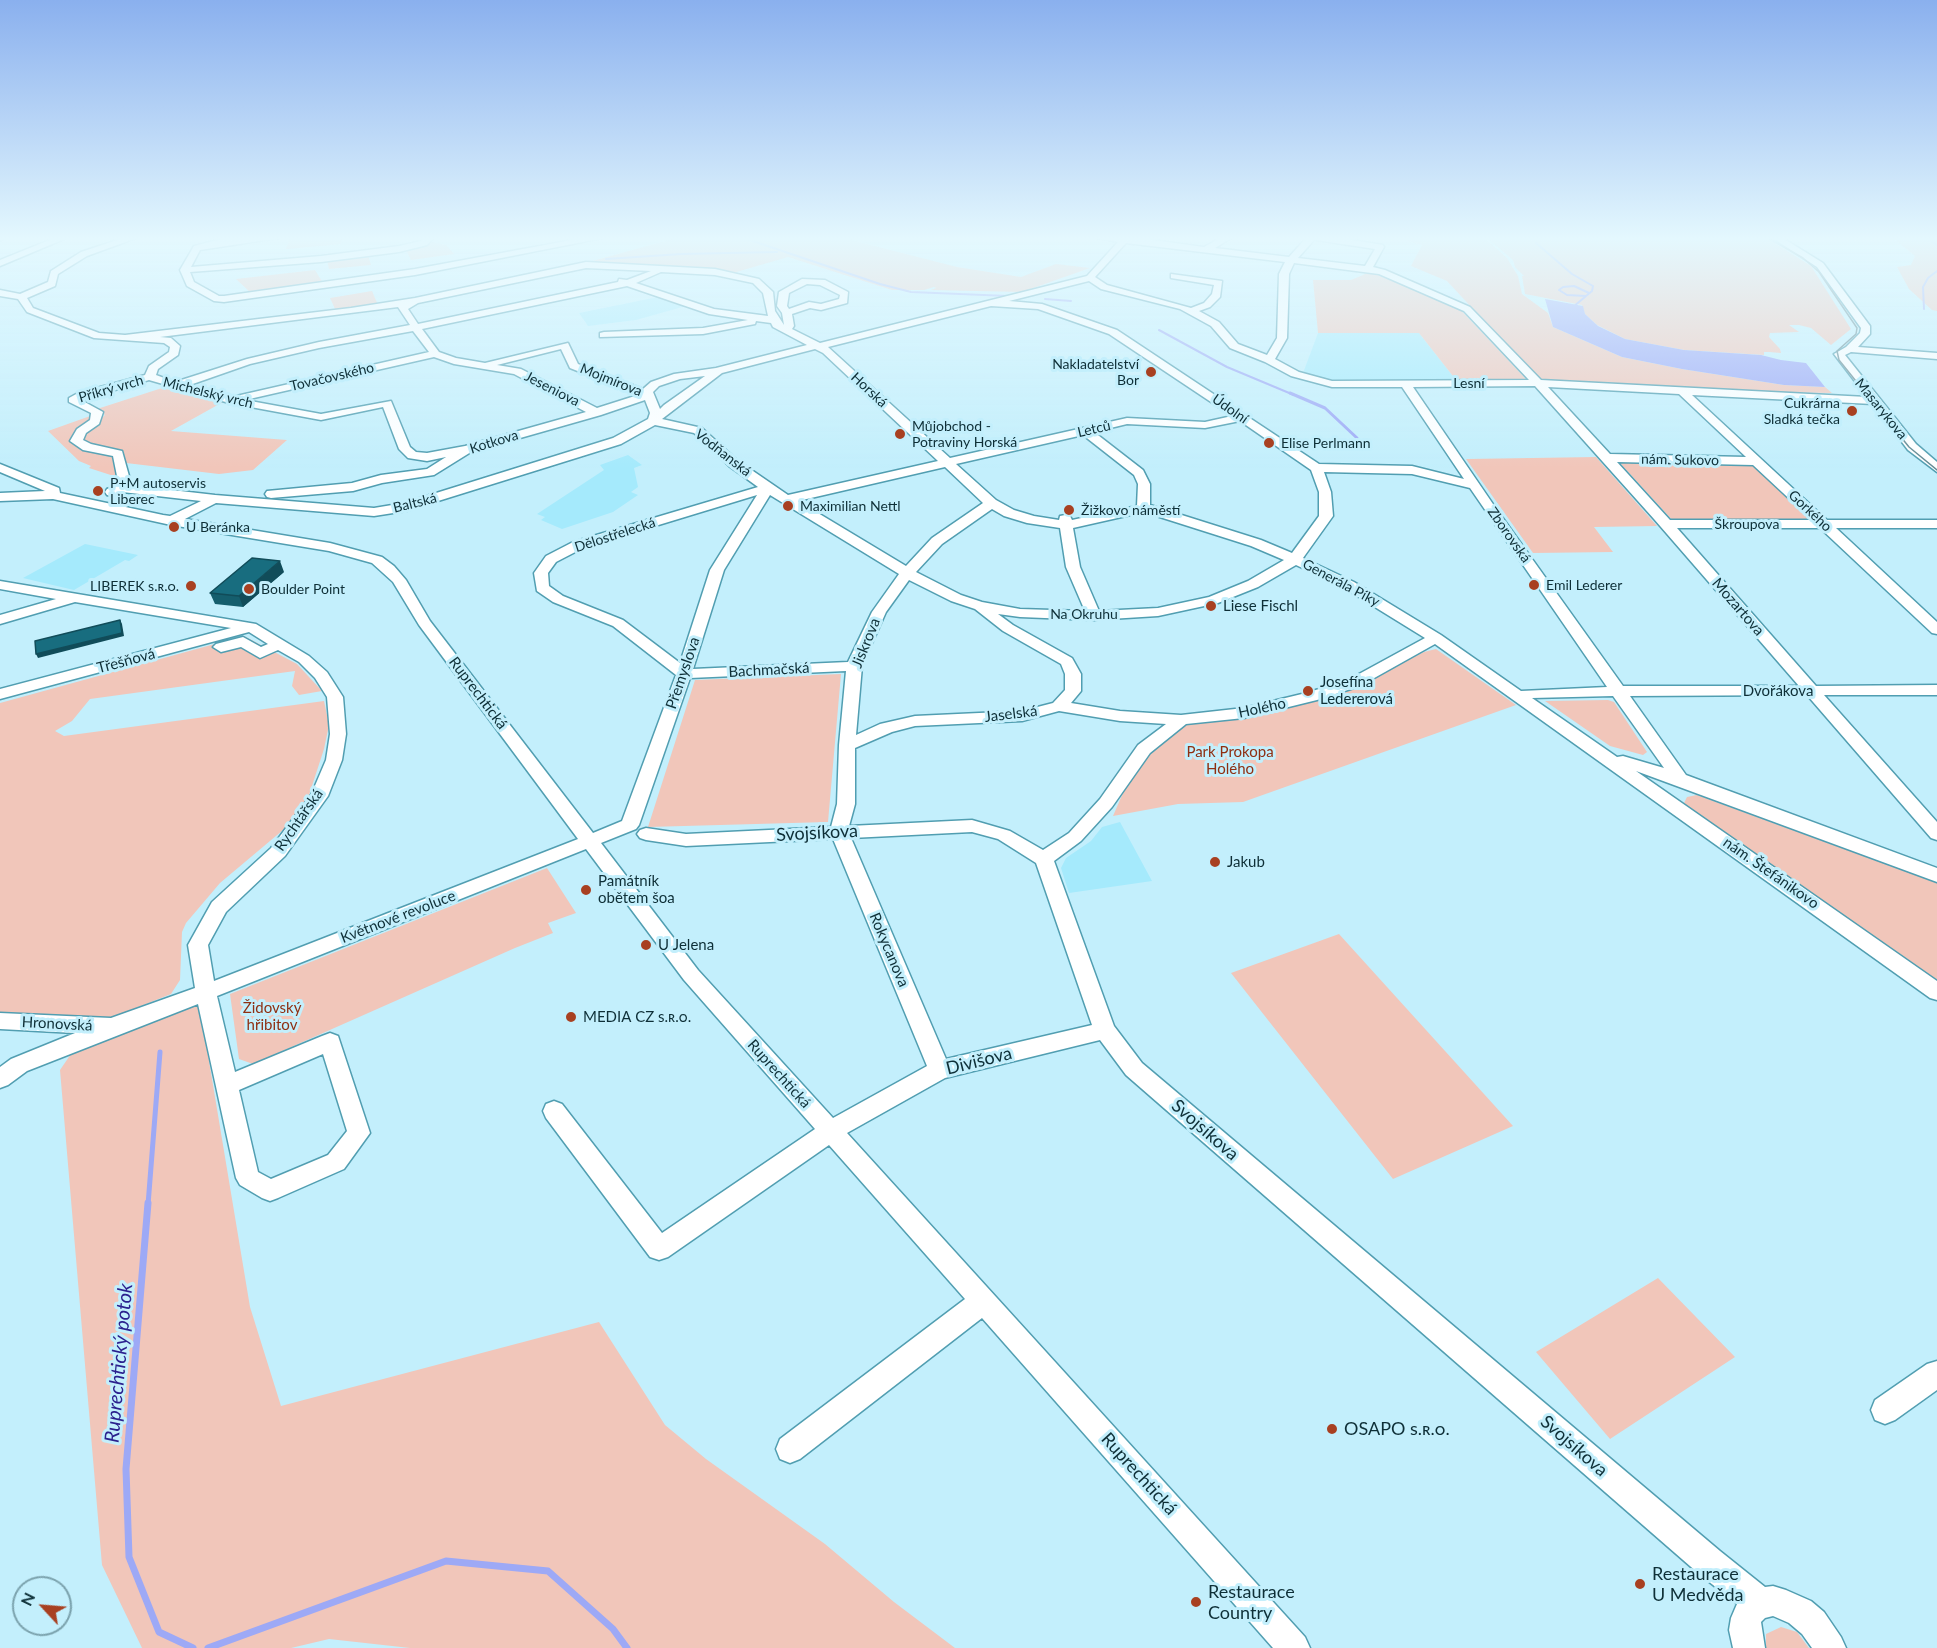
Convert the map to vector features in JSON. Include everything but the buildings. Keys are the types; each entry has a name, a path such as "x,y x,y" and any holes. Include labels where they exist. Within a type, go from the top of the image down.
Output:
{"street":[{"path":"40,314 98,336 122,338 171,336 285,314"},
{"path":"406,314 435,354"},
{"path":"175,386 257,360 319,345 485,314"},
{"path":"727,314 767,319"},
{"path":"767,314 767,319"},
{"path":"784,329 789,326 787,314"},
{"name":"Baltská","path":"171,521 214,499 374,512 406,507 617,441 653,421 668,407 718,371 946,314"},
{"name":"Údolní","path":"1062,314 1113,332 1316,468"},
{"name":"Lesní","path":"1196,314 1215,324 1234,346 1269,360 1295,374 1332,384 1538,383 1875,401"},
{"path":"1269,360 1282,338 1283,314"},
{"name":"Mozartova","path":"1472,314 1538,383 1665,524 1937,834"},
{"path":"1850,349 1865,334 1866,328 1856,314"},
{"path":"604,335 703,331 767,319"},
{"name":"Horská","path":"767,319 818,345 991,503 1009,513 1032,520 1066,522"},
{"name":"Michelský vrch","path":"171,336 175,346 174,354 153,368 150,377 229,400 321,417 387,403 405,449 412,455 427,457 467,449"},
{"name":"Mojmírova","path":"481,365 564,345 574,366 648,395"},
{"path":"1850,349 1937,356"},
{"name":"Masarykova","path":"1850,349 1840,352 1840,358 1912,447 1937,468"},
{"name":"Jeseniova","path":"435,354 454,361 517,371 597,413"},
{"name":"Tovačovského","path":"229,400 435,354"},
{"name":"Kotkova","path":"227,499 353,487 381,479 430,472 467,449 597,413 648,395 647,391 655,384 678,376 718,371"},
{"name":"Příkrý vrch","path":"121,488 123,476 118,454 87,447 76,441 81,432 95,422 97,412 73,400 82,395 150,377"},
{"name":"Zborovská","path":"1406,384 1618,691"},
{"name":"Gorkého","path":"1683,392 1937,630"},
{"path":"648,395 656,413 653,421"},
{"name":"Letců","path":"788,499 1127,421 1205,425 1242,417"},
{"name":"Vodňanská","path":"653,421 698,430 733,463 788,499"},
{"path":"1086,431 1139,473 1144,484 1144,507 1066,522 1073,567 1094,616"},
{"name":"nám. Sukovo","path":"1605,458 1756,461"},
{"name":"Ruprechtická","path":"0,468 55,491 53,495 171,521 330,547 377,560 389,569 399,580 424,622 691,975 1294,1648"},
{"path":"1316,468 1412,470 1475,486"},
{"name":"Na Okruhu","path":"788,499 907,573 956,598 979,606 1020,613 1094,616 1158,612 1213,600 1253,584 1295,559 1326,516 1325,492 1316,468"},
{"path":"87,502 121,488 214,499"},
{"name":"Přemyslova","path":"590,842 630,825 684,674 717,570 768,488"},
{"name":"Dělostřelecká","path":"684,674 618,623 558,599 542,588 541,573 551,559 578,545 768,488"},
{"path":"0,497 53,495"},
{"name":"Jiskrova","path":"839,831 846,804 847,746 854,666 879,612 907,573 937,541 991,503"},
{"name":"Generála Píky","path":"1144,507 1214,528 1295,559 1349,585 1436,638 1518,696"},
{"name":"Škroupova","path":"1665,524 1937,524"},
{"name":"Rychtářská","path":"0,585 251,627 304,659 321,675 335,696 338,734 334,760 325,784 286,842 219,907 208,922 198,945 199,961 207,992"},
{"path":"0,620 74,597"},
{"name":"Jaselská","path":"847,746 886,728 915,721 1022,716 1059,706 1073,691 1074,674 1067,661 1008,628 979,606"},
{"name":"Třešňová","path":"0,694 251,627"},
{"name":"Holého","path":"1059,706 1120,716 1181,720 1245,713 1311,697 1354,683 1436,638"},
{"path":"100,668 103,679 243,642 260,653 279,644"},
{"name":"Bachmačská","path":"684,674 854,666"},
{"name":"Dvořákova","path":"1618,691 1937,690"},
{"path":"1518,696 1533,693 1618,691 1680,779"},
{"name":"nám. Štefánikovo","path":"1518,696 1937,992"},
{"path":"1044,859 1075,837 1106,803 1144,749 1181,720"},
{"name":"nám. Štefánikovo","path":"1604,755 1680,779 1937,875"},
{"name":"Svojsíkova","path":"646,834 686,840 972,826 1004,835 1044,859 1105,1030 1134,1068 1709,1562 1761,1603"},
{"name":"Rokycanova","path":"839,831 940,1070"},
{"name":"Květnové revoluce","path":"0,1079 19,1065 114,1026 207,992 590,842"},
{"path":"207,992 249,1179 270,1190 336,1162 359,1133 330,1042 228,1085"},
{"name":"Hronovská","path":"0,1021 114,1026"},
{"name":"Divišova","path":"830,1131 940,1070 1105,1030"},
{"path":"554,1111 658,1249 830,1131"},
{"path":"790,1449 983,1301"},
{"path":"1885,1410 1937,1374"},
{"path":"1749,1648 1745,1630 1746,1618 1752,1608 1761,1603 1773,1601 1800,1612 1813,1623 1830,1648"}],"shaded area":[{"path":"580,314 658,314 636,320 588,326"},
{"path":"1318,333 1419,333 1456,380 1335,381 1303,373"},
{"path":"628,455 642,465 634,468 638,487 631,492 638,495 613,512 562,529 541,520 545,517 537,514 604,470 600,465"},
{"path":"85,544 138,555 129,561 125,560 74,590 23,578"},
{"path":"1120,822 1152,881 1069,893 1061,868 1066,858 1091,841 1102,827"}],"green space":[{"path":"1316,314 1465,314 1526,379 1456,380 1419,333 1318,333"},
{"path":"1478,314 1548,314 1553,327 1622,357 1784,385 1825,387 1832,393 1547,382 1538,379"},
{"path":"1585,314 1841,314 1851,329 1831,345 1811,328 1789,325 1799,332 1770,333 1769,337 1781,353 1764,352 1764,355 1684,350 1625,339 1597,325"},
{"path":"162,388 223,402 171,431 287,440 253,470 219,474 126,463 124,455 112,449 95,447 83,441 83,434 105,415 97,409"},
{"path":"93,415 93,419 74,441 117,457 120,478 89,468 91,466 79,461 48,431"},
{"path":"1596,457 1657,526 1594,527 1613,552 1533,553 1466,459"},
{"path":"1619,462 1749,462 1811,520 1673,521"},
{"path":"244,636 297,664 322,691 299,695 292,686 295,671 90,699 72,721 55,731 64,736 324,701 329,725 309,795 289,825 220,883 186,923 182,932 180,980 171,994 111,1018 0,1014 0,703"},
{"name":"Park Prokopa Holého","path":"1436,649 1516,705 1243,802 1178,804 1113,816 1144,754 1168,740 1181,725 1255,717 1271,713 1346,689 1424,652"},
{"path":"841,674 828,822 648,827 695,680"},
{"path":"1608,700 1614,702 1647,752 1643,755 1610,746 1545,701"},
{"path":"1697,795 1937,883 1937,985 1686,807 1684,803 1687,797"},
{"name":"Židovský hřibitov","path":"547,868 576,913 548,923 553,933 253,1064 239,1059 230,994"},
{"path":"1339,934 1513,1126 1393,1179 1231,973"},
{"path":"199,1001 250,1307 281,1406 599,1322 665,1425 706,1459 825,1544 894,1602 955,1648 410,1648 329,1639 291,1648 142,1648 102,1565 60,1070 73,1051"},
{"path":"1658,1278 1735,1357 1610,1439 1536,1352"},
{"path":"1781,1627 1797,1632 1809,1648 1766,1648 1766,1634"}],"water":[{"path":"1549,314 1585,314 1598,326 1625,339 1684,350 1761,355 1806,363 1825,387 1784,385 1622,357 1553,327"}],"waterway":[{"path":"1159,330 1227,367 1294,395"},
{"path":"1290,393 1325,408 1357,438"},
{"name":"Ruprechtický potok","path":"148,1205 160,1052"},
{"name":"Ruprechtický potok","path":"148,1203 126,1469 129,1557 159,1632 193,1648"},
{"name":"Ruprechtický potok","path":"208,1648 446,1561 548,1571 613,1629 627,1648"}],"tram line":[{"path":"1847,314 1857,328 1856,334 1837,351 1839,360 1909,447 1937,470"}],"place":[{"name":"Nakladatelství Bor","path":"1151,372"},
{"name":"Cukrárna Sladká tečka","path":"1852,411"},
{"name":"Můjobchod - Potraviny Horská","path":"900,434"},
{"name":"Elise Perlmann","path":"1269,443"},
{"name":"P+M autoservis Liberec","path":"98,491"},
{"name":"Maximilian Nettl","path":"788,506"},
{"name":"Žižkovo náměstí","path":"1069,510"},
{"name":"U Beránka","path":"174,527"},
{"name":"Emil Lederer","path":"1534,585"},
{"name":"LIBEREK s.ʀ.ᴏ.","path":"191,586"},
{"name":"Boulder Point","path":"249,589"},
{"name":"Liese Fischl","path":"1211,606"},
{"name":"Josefína Ledererová","path":"1308,691"},
{"name":"Jakub","path":"1215,862"},
{"name":"Památník obětem šoa","path":"586,890"},
{"name":"U Jelena","path":"646,945"},
{"name":"MEDIA CZ s.ʀ.ᴏ.","path":"571,1017"},
{"name":"OSAPO s.ʀ.ᴏ.","path":"1332,1429"},
{"name":"Restaurace U Medvěda","path":"1640,1584"},
{"name":"Restaurace Country","path":"1196,1602"}]}
